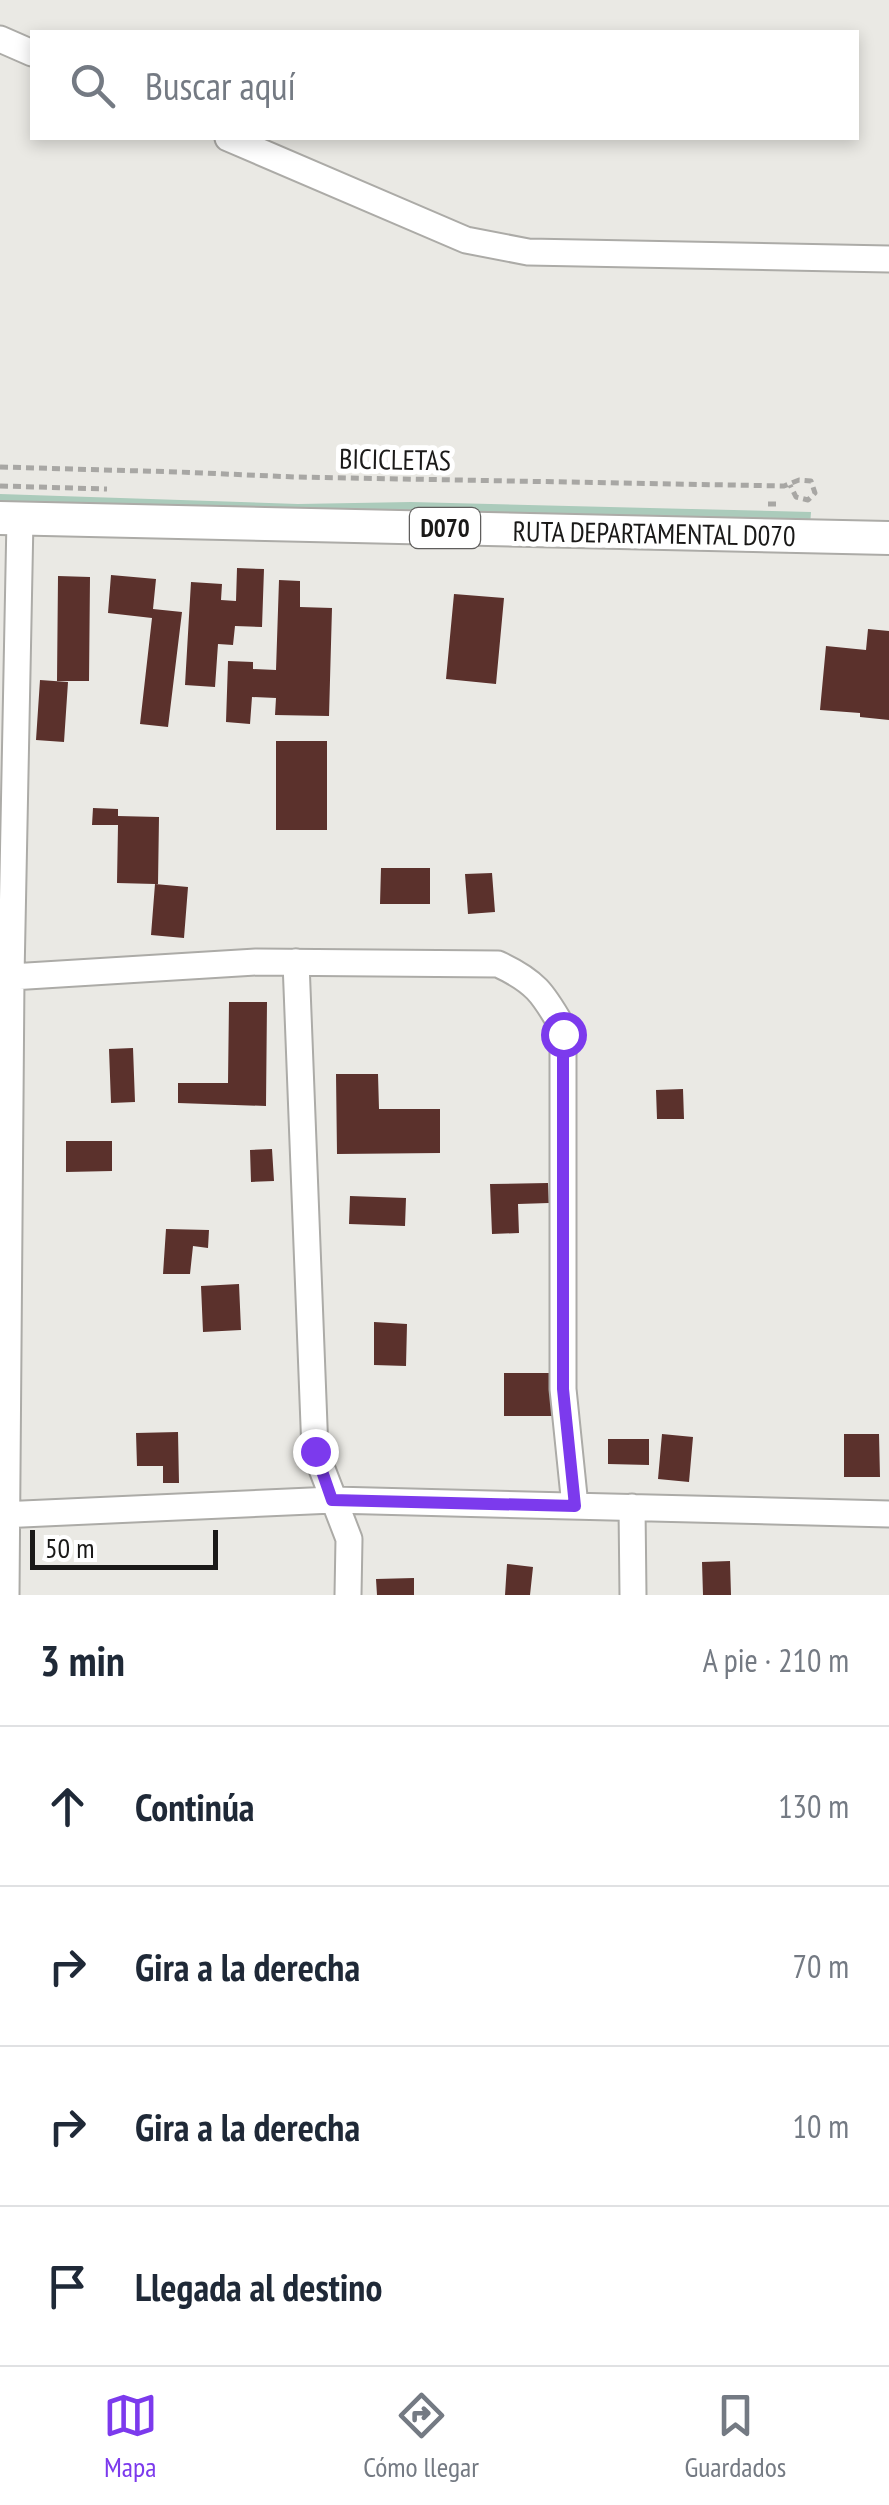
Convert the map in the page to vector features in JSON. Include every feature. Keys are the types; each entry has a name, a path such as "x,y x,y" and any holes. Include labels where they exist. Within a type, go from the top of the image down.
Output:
{"main road":[{"name":"RUTA DEPARTAMENTAL D070","path":"10,518 889,538"}],"street":[{"path":"0,38 30,52"},
{"path":"233,140 466,240 512,249 889,258"},
{"path":"6,1595 3,1515 10,977 10,518"},
{"path":"10,977 256,962 498,964 525,977 546,998 562,1028 563,1389 575,1506"},
{"path":"296,962 315,1451 349,1539 348,1595"},
{"path":"3,1515 332,1500 889,1514"},
{"path":"632,1508 633,1595"}],"path":[{"name":"BICICLETAS","path":"0,467 295,478 790,485 798,480 811,481 816,493 808,500 796,496 790,485"}],"green space":[{"path":"0,494 298,504 411,502 811,512 810,526 0,505"}],"building":[{"path":"237,568 264,569 262,627 235,626 233,645 218,644 215,687 185,685 191,582 222,584 221,600 236,601"},
{"path":"111,575 156,579 153,609 182,612 168,727 140,724 152,618 108,613"},
{"path":"58,576 90,577 89,681 57,681"},
{"path":"279,580 300,581 300,607 332,608 329,716 275,715 276,698 252,697 250,724 226,722 228,661 253,662 253,669 276,670"},
{"path":"454,594 504,598 496,684 446,679"},
{"path":"868,629 889,631 889,720 820,710 826,646 866,650"},
{"path":"40,680 68,682 64,742 36,740"},
{"path":"276,741 327,741 327,830 276,830"},
{"path":"93,808 118,809 118,816 159,817 158,884 117,883 118,825 92,825"},
{"path":"381,868 430,868 430,904 380,904"},
{"path":"492,873 495,912 468,914 465,874"},
{"path":"155,884 188,887 184,938 151,935"},
{"path":"229,1002 267,1002 266,1106 178,1103 178,1083 228,1083"},
{"path":"133,1048 135,1102 111,1103 109,1049"},
{"path":"336,1074 378,1074 379,1109 440,1109 440,1153 337,1154"},
{"path":"683,1089 684,1119 657,1119 656,1090"},
{"path":"66,1141 112,1141 112,1171 66,1172"},
{"path":"272,1149 274,1181 251,1182 250,1150"},
{"path":"548,1183 549,1203 518,1204 519,1233 492,1234 490,1184"},
{"path":"350,1196 406,1198 405,1226 349,1224"},
{"path":"166,1229 209,1230 208,1248 193,1246 190,1274 163,1274"},
{"path":"239,1284 241,1330 203,1332 201,1286"},
{"path":"374,1322 407,1324 406,1366 374,1365"},
{"path":"504,1373 554,1373 555,1416 504,1416"},
{"path":"178,1432 179,1483 163,1483 163,1466 137,1466 136,1433"},
{"path":"662,1434 693,1437 689,1482 658,1479"},
{"path":"844,1434 879,1434 880,1477 844,1477"},
{"path":"608,1439 649,1439 649,1465 608,1464"},
{"path":"730,1561 731,1595 703,1595 702,1562"},
{"path":"507,1564 533,1567 530,1595 505,1595"},
{"path":"414,1578 414,1595 377,1595 376,1579"}],"route":[{"path":"315,1451 332,1500 575,1506 563,1389 563,1034"}]}
